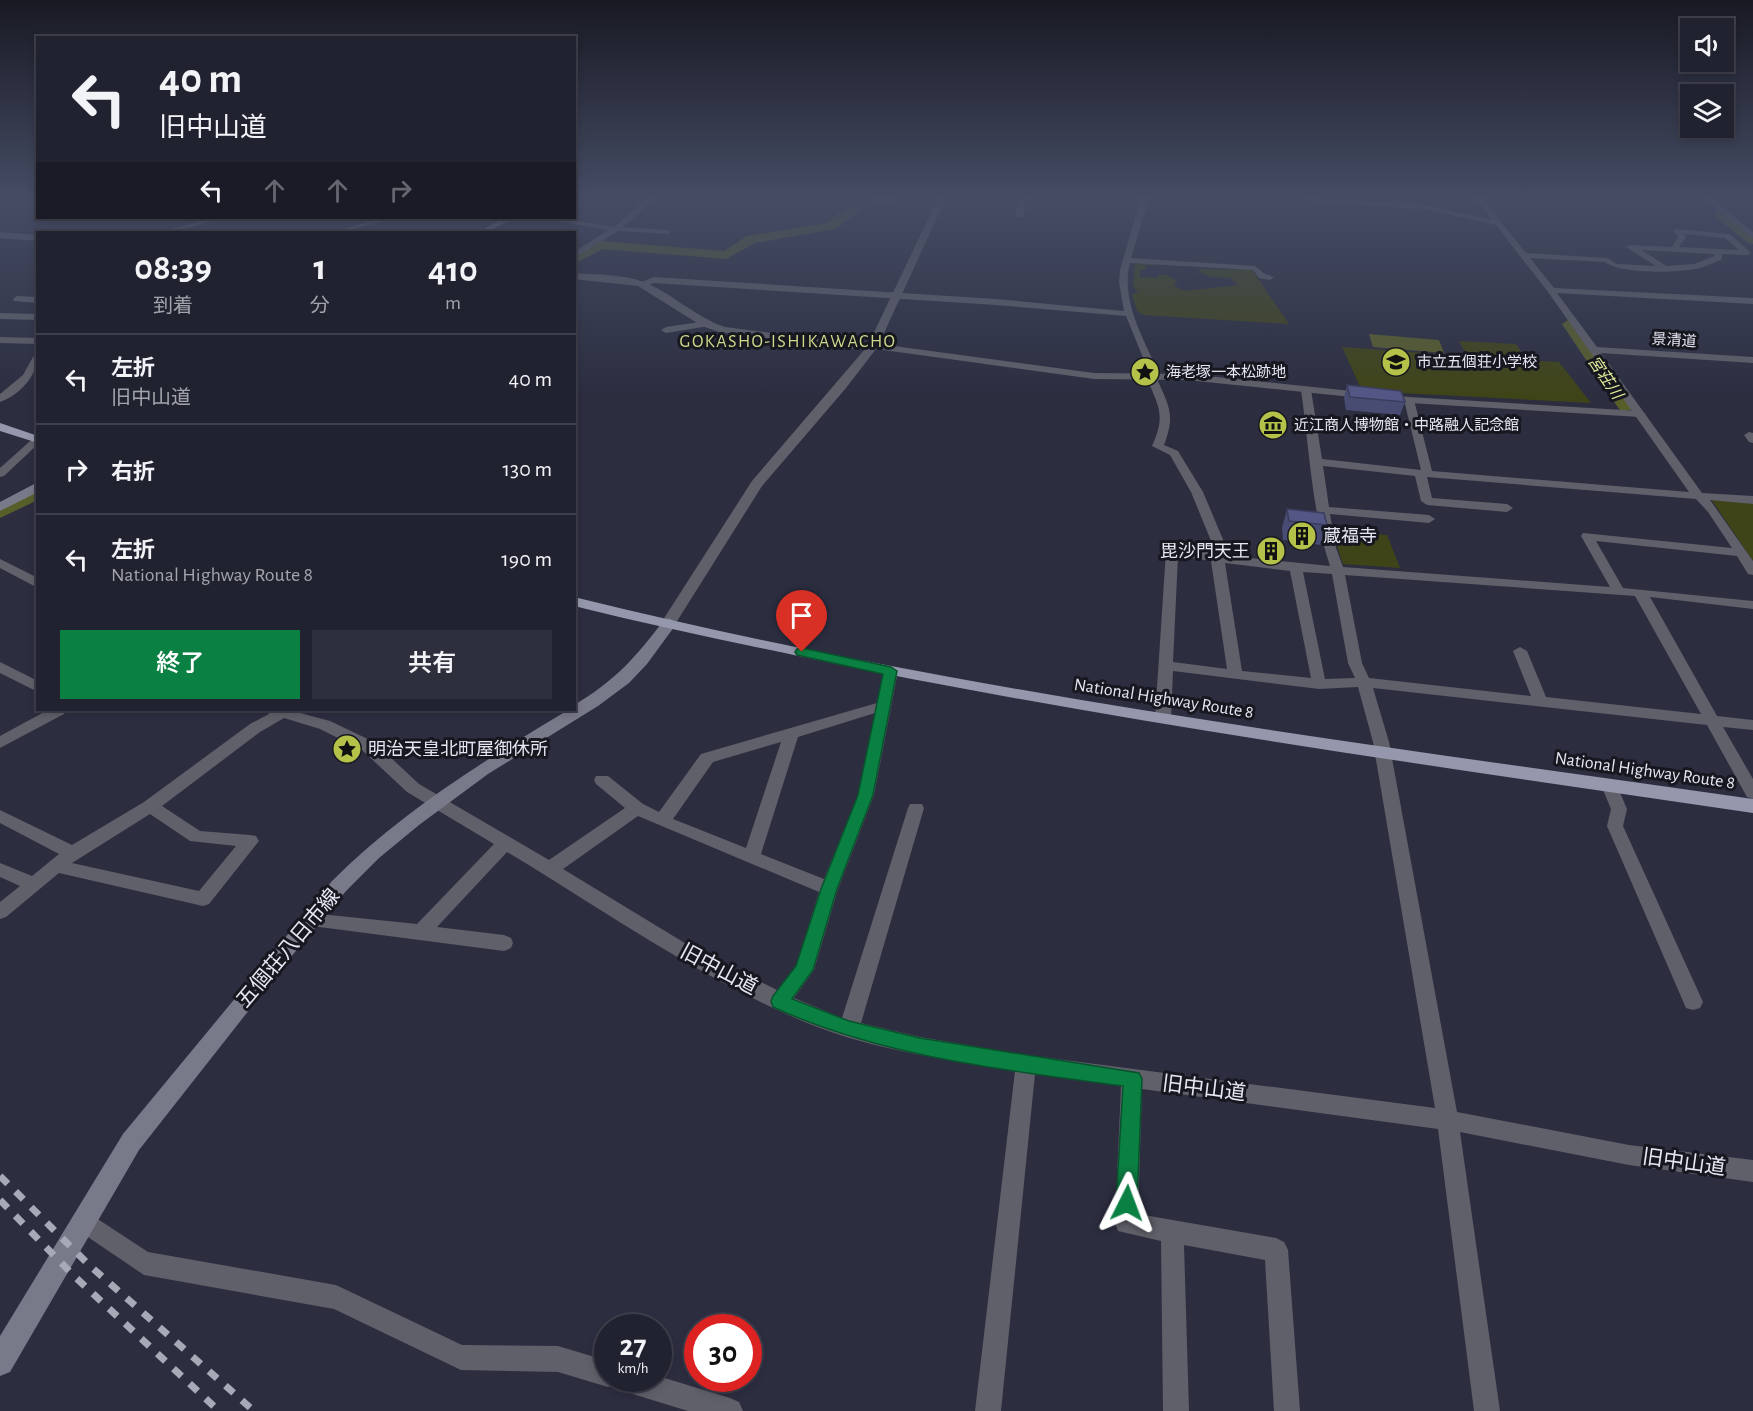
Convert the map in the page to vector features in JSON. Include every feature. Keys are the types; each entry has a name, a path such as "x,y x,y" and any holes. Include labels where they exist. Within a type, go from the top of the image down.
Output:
{"highway":[{"path":"0,427 36,439"},
{"name":"National Highway Route 8","path":"576,602 891,671 1163,718 1753,806"}],"main road":[{"path":"0,507 36,487"},
{"name":"五個荘八日市線","path":"0,1362 131,1142 310,920 372,853 438,801 482,770 592,702 623,679 642,661 669,623"}],"street":[{"path":"669,623 757,484 842,386 873,346 911,264"},
{"path":"1127,264 1124,271 1126,299 1156,377 1153,381 1168,417 1158,446 1174,453 1197,492 1221,558 1234,675"},
{"path":"1189,264 1255,268 1262,276 1270,277"},
{"path":"1531,264 1753,571"},
{"path":"1611,264 1614,266 1684,269 1705,264"},
{"path":"1658,264 1663,268"},
{"path":"576,276 623,280 641,284 706,324 741,333 849,346 873,346 1060,373 1112,377 1209,379 1408,400 1640,414"},
{"path":"641,284 654,280 996,302 1131,314"},
{"path":"1551,290 1753,301"},
{"path":"1106,313 1126,299"},
{"path":"17,300 36,300"},
{"path":"0,316 36,317"},
{"path":"666,330 706,324"},
{"path":"0,340 36,341"},
{"name":"景清道","path":"1593,350 1753,360"},
{"path":"0,399 27,377 36,361"},
{"path":"1306,390 1329,545 1338,571 1356,663 1364,682 1382,751 1406,875 1448,1120 1487,1411"},
{"path":"1408,400 1427,501 1507,508"},
{"path":"0,474 36,440"},
{"path":"1316,462 1497,481 1753,500"},
{"path":"1325,510 1429,519"},
{"path":"1619,592 1587,536 1741,554"},
{"path":"1163,718 1172,551 1296,568 1640,592 1753,605"},
{"path":"0,563 36,583"},
{"path":"1296,568 1319,684"},
{"path":"1640,592 1753,793"},
{"path":"1520,651 1540,700"},
{"path":"1166,665 1319,684 1364,682 1753,725"},
{"path":"0,667 36,686"},
{"path":"780,1001 804,970 829,889 866,795 891,671"},
{"path":"662,821 707,758 883,706"},
{"path":"0,743 57,711"},
{"path":"0,912 72,853 150,806 277,711"},
{"name":"旧中山道","path":"277,711 325,725 368,746 413,788 438,801 686,953 814,1017 849,1029 920,1046 1026,1065 1448,1120 1629,1155 1753,1171"},
{"path":"753,857 791,733"},
{"path":"602,780 637,808 662,821 829,889"},
{"path":"1609,785 1619,809 1615,826 1693,1002"},
{"path":"57,866 203,899 250,841 196,837 150,806"},
{"path":"549,869 637,808"},
{"path":"849,1029 916,808"},
{"path":"0,816 72,853"},
{"path":"421,932 505,844"},
{"path":"0,870 33,884"},
{"path":"310,920 504,943"},
{"path":"987,1411 1026,1065"},
{"path":"1132,1079 1126,1223 1276,1250 1287,1411"},
{"path":"84,1221 144,1263 336,1298 461,1357 558,1359 594,1370"},
{"path":"1172,1232 1176,1411"},
{"path":"668,1392 730,1411"}],"shaded area":[{"path":"1135,264 1163,265 1145,265 1146,269 1140,271 1140,277 1157,278 1158,275 1167,275 1176,280 1177,283 1173,285 1184,291 1238,285 1230,278 1211,277 1198,272 1201,269 1252,270 1289,324 1144,315 1137,311 1132,294 1138,292 1133,286"},
{"path":"1369,334 1439,340 1444,353 1373,347"},
{"path":"1459,341 1516,344 1526,359 1523,360 1559,362 1591,403 1362,391 1342,347 1467,356"},
{"path":"1711,499 1753,503 1753,561"},
{"path":"1332,531 1387,535 1400,568 1343,564"}],"building":[{"path":"1347,385 1401,391 1405,402 1350,397"},
{"path":"1287,509 1324,513 1327,525 1289,521"}],"waterway":[{"name":"宮荘川","path":"1570,324 1583,343"},
{"name":"宮荘川","path":"1586,347 1626,406"},
{"path":"0,512 36,493"}],"railway":[{"path":"0,1176 88,1264 254,1411"},
{"path":"0,1200 74,1276 219,1411"}],"place":[{"name":"市立五個荘小学校","path":"1396,362"},
{"name":"海老塚一本松跡地","path":"1145,372"},
{"name":"近江商人博物館・中路融人記念館","path":"1273,425"},
{"name":"蔵福寺","path":"1302,536"},
{"name":"毘沙門天王","path":"1271,551"},
{"name":"明治天皇北町屋御休所","path":"347,749"}],"district":[{"name":"GOKASHO-ISHIKAWACHO","path":"788,341"}],"route":[{"path":"802,652 891,671 866,795 829,889 804,970 780,1001 814,1017 849,1029 920,1046 1026,1065 1132,1079 1127,1203"}]}
